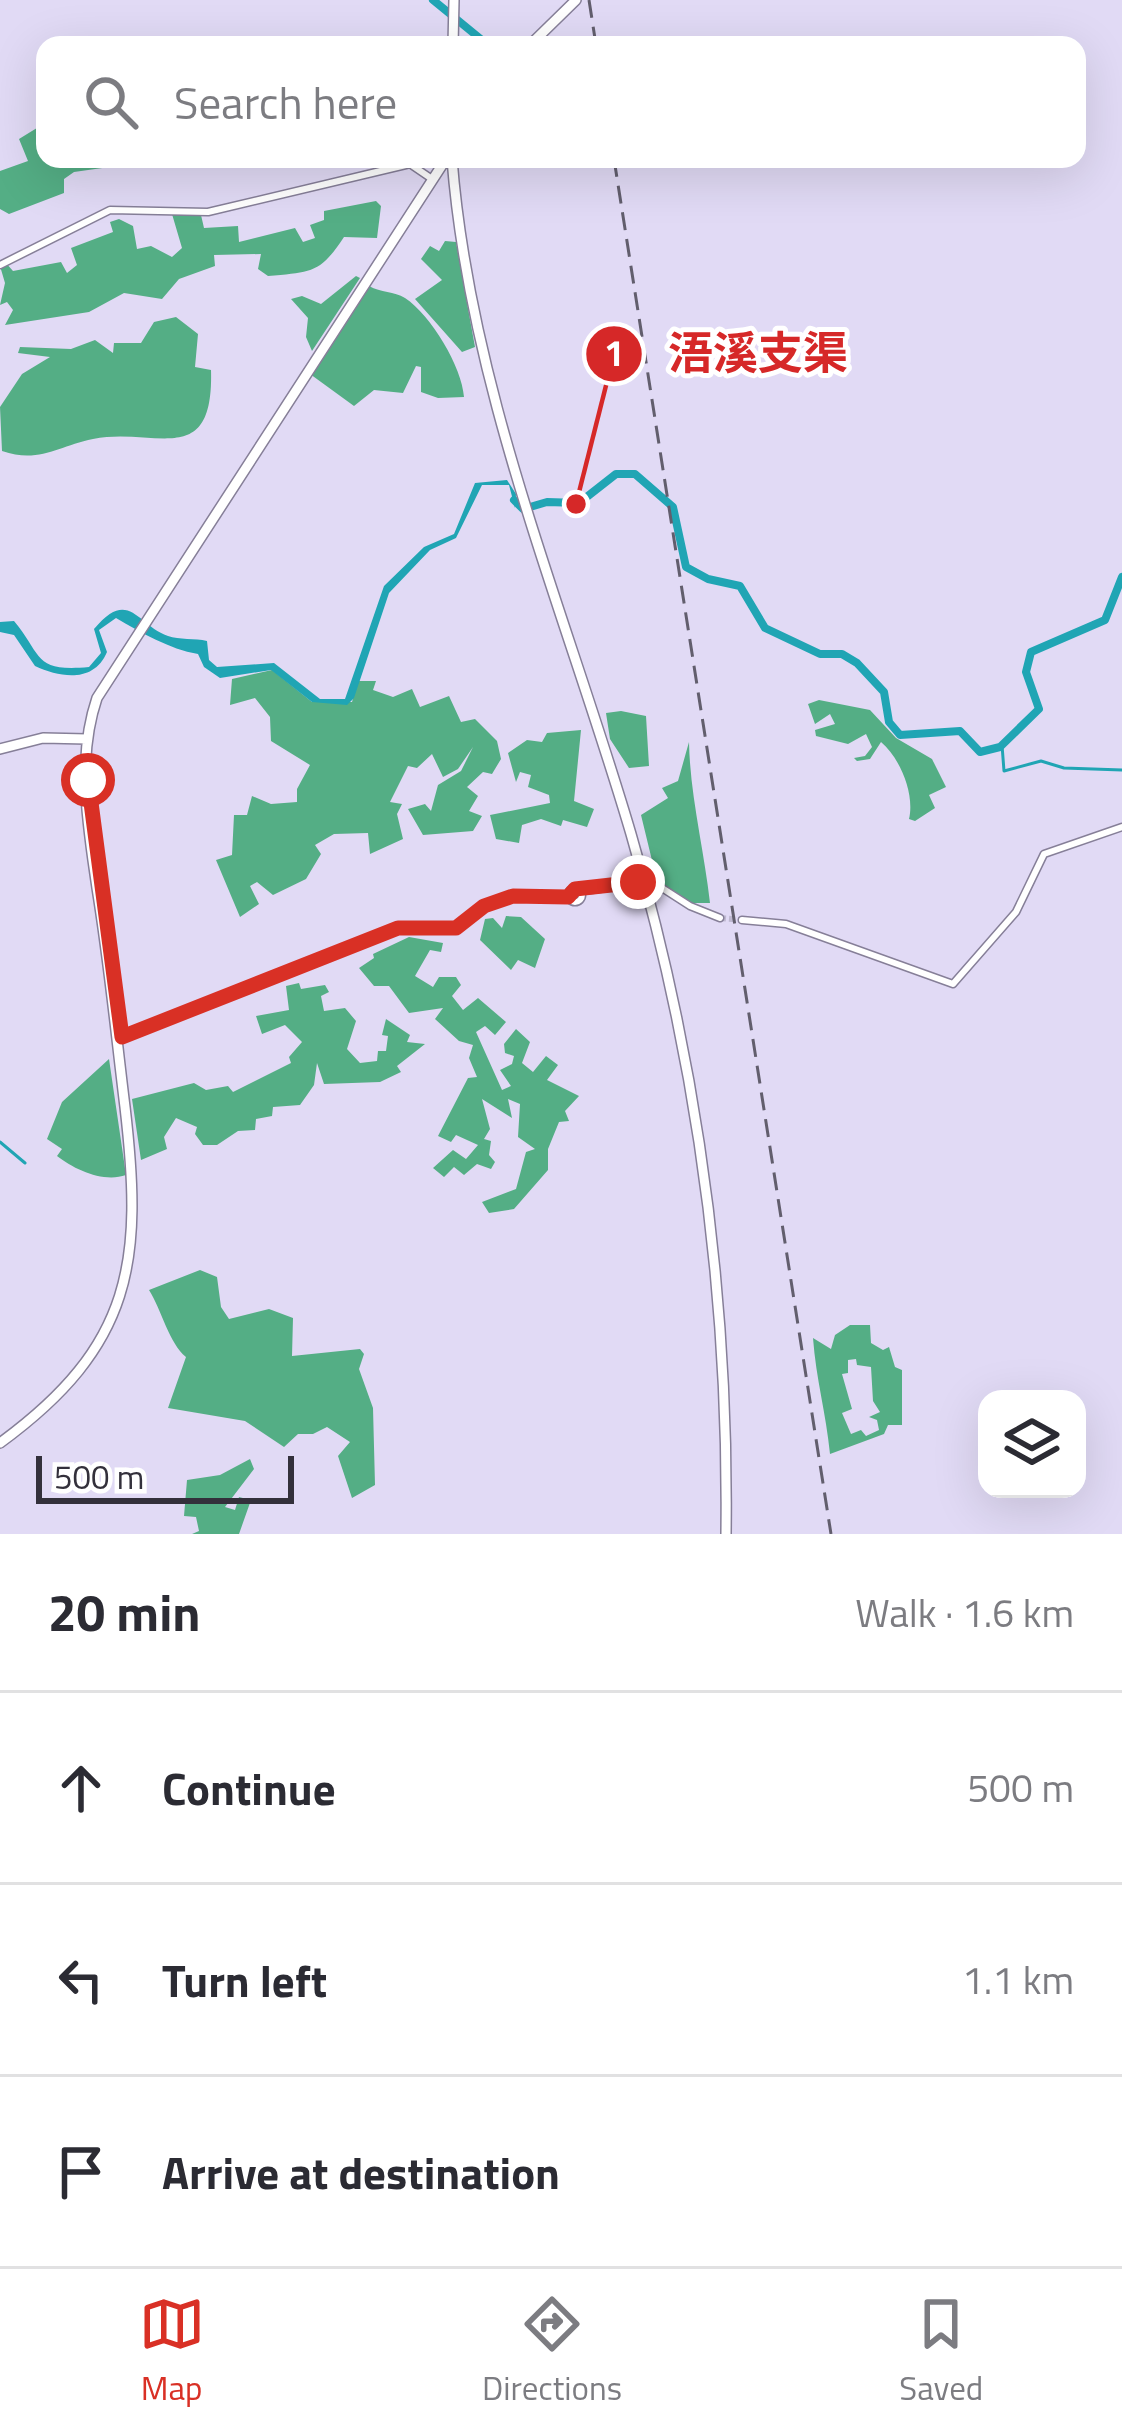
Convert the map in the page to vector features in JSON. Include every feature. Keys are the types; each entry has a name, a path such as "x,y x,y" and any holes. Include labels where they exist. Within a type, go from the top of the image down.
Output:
{"main road":[{"path":"539,36 576,0"},
{"path":"0,1446 54,1399 94,1349 122,1291 134,1236 135,1177 85,790 87,739 101,689 315,356 443,168"},
{"path":"453,168 480,334 646,881 684,1025 713,1208 726,1348 728,1534"},
{"path":"0,1446 82,1373 110,1331 129,1283 140,1187 88,762 101,699 134,639"},
{"path":"0,749 43,738 87,739"}],"street":[{"path":"0,265 115,209 208,212 393,168"},
{"path":"416,168 432,179"},
{"path":"742,920 786,924 953,984 1016,912 1044,854 1122,826"},
{"path":"122,1037 398,928 456,928 484,906 513,896 568,897 575,902 583,891 646,881 720,918"}],"green space":[{"path":"36,129 36,168 102,168 74,172 64,179 64,193 9,214 0,209 0,171 28,161 19,139"},
{"path":"376,201 381,206 377,238 344,237 328,258 305,271 268,276 258,269 261,254 214,255 215,266 179,279 162,299 124,293 89,312 5,325 13,310 7,302 0,305 5,283 0,266 5,262 13,271 61,262 67,273 77,265 71,248 113,232 110,222 119,219 133,226 137,249 151,246 172,257 182,248 172,214 201,215 204,228 238,226 239,242 295,228 303,242 315,238 310,225 324,220 324,211"},
{"path":"445,241 456,242 475,347 462,352 415,299 442,280 421,259 430,246 439,251"},
{"path":"356,276 360,278 312,351 306,337 308,318 291,299 302,296 321,304"},
{"path":"369,286 405,298 425,316 451,357 464,397 438,398 421,392 421,367 416,366 403,393 374,390 354,406 310,374"},
{"path":"176,317 198,334 195,367 211,370 209,402 202,422 191,433 176,438 93,439 38,455 2,451 0,407 22,374 50,357 18,353 20,347 71,349 95,340 113,353 114,343 141,343 154,322"},
{"path":"272,670 312,702 352,702 358,681 376,681 373,690 393,697 412,689 420,707 449,696 461,722 475,719 497,741 501,759 492,774 483,772 467,787 478,796 469,811 482,816 473,831 423,835 408,809 425,804 431,811 438,785 461,771 473,747 458,769 443,777 432,754 417,768 408,766 390,802 402,804 397,814 403,839 370,854 368,833 334,834 315,845 321,854 306,879 273,895 257,882 250,886 259,904 240,917 216,860 232,855 234,815 247,815 252,796 271,804 297,802 297,789 310,765 271,741 270,717 255,698 230,705 232,679"},
{"path":"819,700 870,710 896,738 932,759 946,787 929,795 935,808 915,821 909,819 904,777 881,742 870,759 857,761 854,758 865,756 872,747 866,734 848,744 816,736 815,730 835,724 830,714 815,724 808,704"},
{"path":"606,713 646,716 649,766 629,768 610,739"},
{"path":"581,730 574,801 594,809 587,827 541,819 522,825 519,843 496,839 490,815 550,803 549,795 528,787 531,775 520,772 516,782 508,753 527,740 542,742 547,733"},
{"path":"689,742 710,903 692,903 657,881 641,815 668,798 662,788 678,781"},
{"path":"506,916 521,917 545,939 535,968 518,960 511,970 480,940 485,919 493,918 502,928"},
{"path":"409,937 443,943 441,952 430,950 415,976 433,987 439,977 456,977 461,985 452,996 463,1010 478,998 506,1022 495,1035 485,1026 476,1032 502,1090 511,1086 500,1070 512,1064 514,1056 505,1053 504,1044 516,1029 530,1042 522,1063 533,1072 546,1056 558,1065 547,1080 579,1096 565,1111 569,1121 559,1122 548,1149 548,1170 514,1209 489,1213 482,1202 516,1189 526,1152 535,1149 518,1137 520,1104 508,1099 512,1118 482,1099 490,1129 484,1139 491,1141 489,1155 495,1162 491,1169 477,1164 464,1175 454,1167 444,1177 433,1168 453,1150 466,1159 478,1145 456,1135 451,1142 438,1136 468,1078 477,1077 469,1058 473,1045 459,1041 435,1019 443,1008 409,1013 389,986 374,986 359,968 373,954"},
{"path":"299,983 301,989 325,985 329,992 321,996 324,1011 345,1008 356,1021 347,1049 360,1063 377,1061 378,1051 386,1051 388,1036 382,1035 386,1019 410,1035 407,1042 425,1044 397,1066 401,1072 380,1082 324,1084 317,1063 314,1085 300,1105 273,1107 272,1116 256,1119 255,1130 238,1131 217,1145 203,1145 195,1134 197,1127 176,1118 164,1137 167,1149 141,1160 132,1099 194,1083 206,1090 228,1086 233,1092 291,1063 289,1057 302,1042 285,1025 262,1034 256,1016 289,1010 286,986"},
{"path":"109,1059 126,1175 108,1177 64,1161 57,1156 62,1149 47,1139 62,1102"},
{"path":"200,1270 217,1277 221,1307 229,1319 269,1309 293,1318 292,1356 360,1349 364,1354 359,1369 373,1408 375,1485 352,1498 338,1456 350,1442 327,1427 298,1434 284,1447 245,1421 168,1408 186,1357 149,1290"},
{"path":"850,1325 870,1325 871,1343 883,1350 889,1347 895,1367 902,1370 902,1425 888,1425 884,1434 830,1454 813,1338 831,1349 835,1335","holes":["856,1359 857,1365 871,1367 873,1401 880,1412 869,1417 877,1420 879,1430 866,1436 861,1430 851,1434 842,1413 852,1409 842,1374 848,1373 848,1360"]},
{"path":"250,1459 254,1469 225,1507 235,1510 239,1497 251,1500 239,1534 192,1534 199,1531 196,1517 184,1516 187,1480 220,1475"}],"water":[{"path":"507,480 516,494 515,508 509,485 482,485 456,538 430,550 389,593 354,698 347,705 312,702 271,670 220,678 204,667 198,654 166,644 116,618 99,630 107,652 101,662 76,675 35,666 14,635 0,632 0,622 14,621 48,664 89,667 101,653 94,629 106,617 125,610 168,636 207,641 209,660 217,667 274,663 320,699 345,699 384,586 424,547 454,534 475,483"}],"waterway":[{"path":"433,0 477,36"},
{"path":"514,500 523,509 547,502 579,503 616,474 635,474 673,507 686,567 708,579 740,586 765,628 820,654 842,654 857,663 884,692 889,722 900,735 960,731 980,752 1000,747 1039,709 1026,672 1031,652 1105,620 1122,577"},
{"path":"1002,745 1004,771 1041,761 1064,768 1122,770"},
{"path":"0,1142 25,1163"}],"tunnel":[{"path":"720,918 742,920"}],"railway":[{"path":"589,0 595,36"},
{"path":"615,168 831,1534"}],"place":[{"name":"浯溪支渠","path":"576,504"}],"route":[{"path":"88,780 122,1037 398,928 456,928 484,906 513,896 568,897 579,888 638,882"}]}
